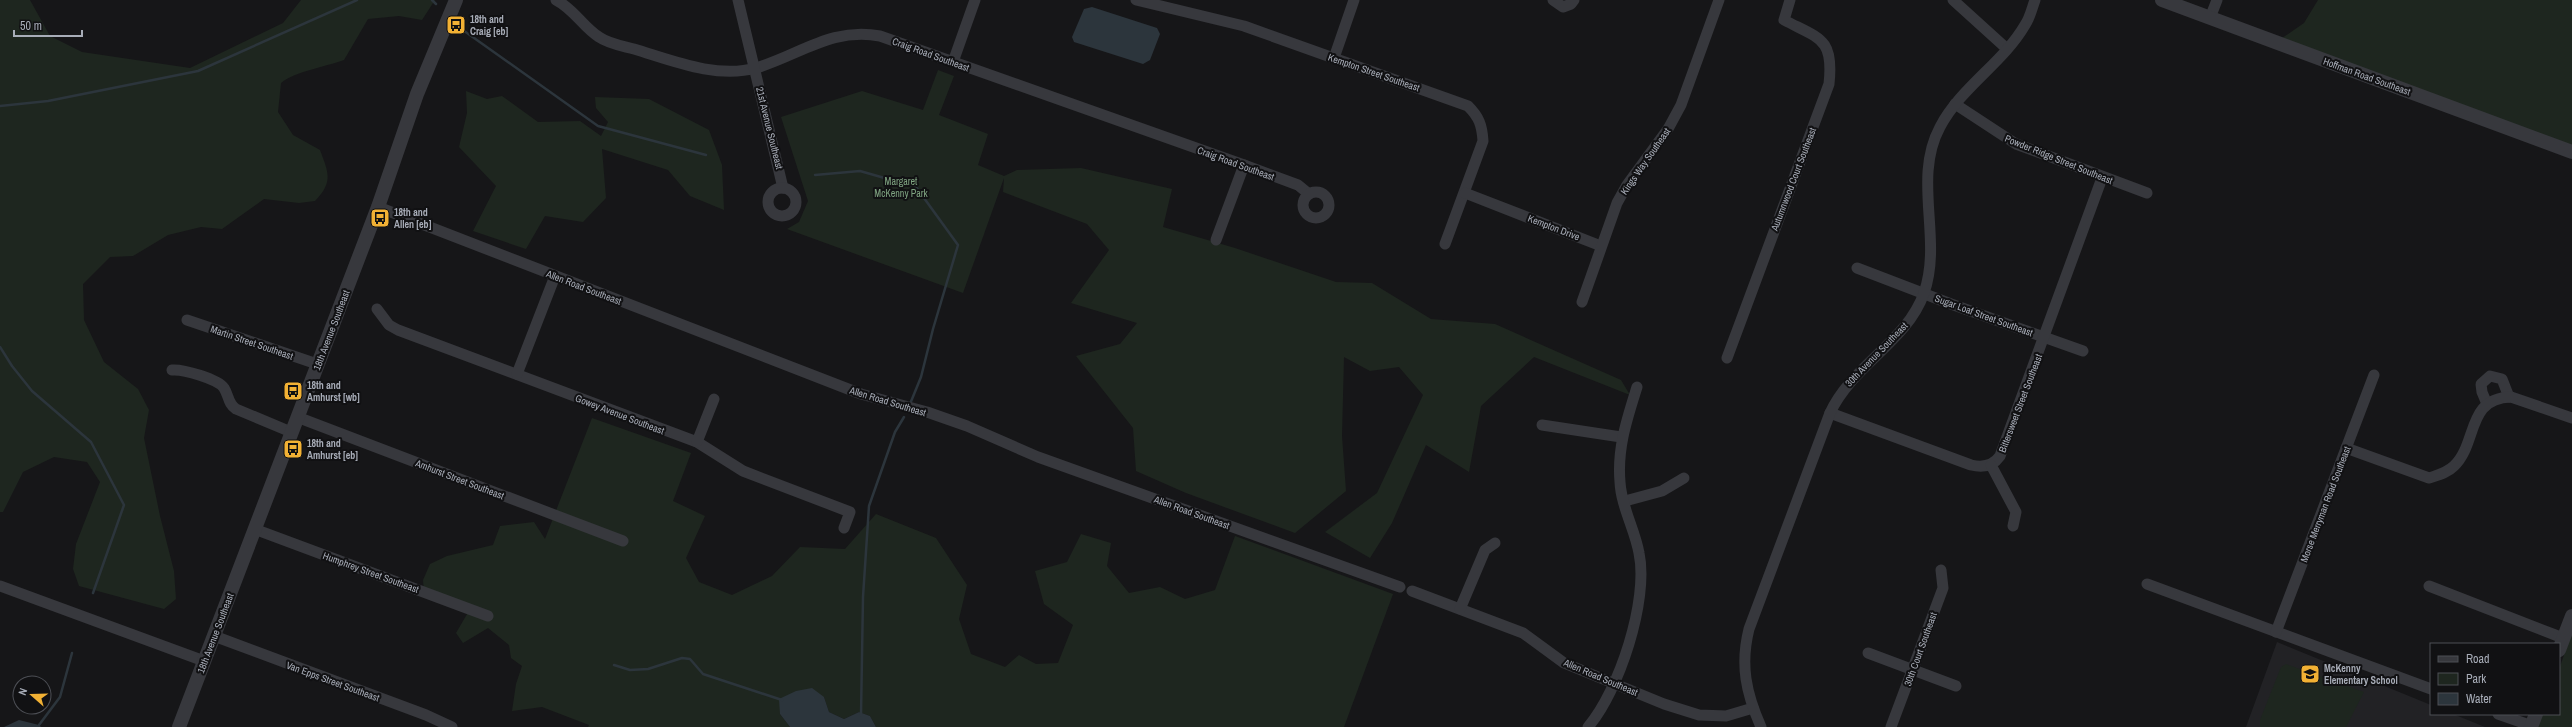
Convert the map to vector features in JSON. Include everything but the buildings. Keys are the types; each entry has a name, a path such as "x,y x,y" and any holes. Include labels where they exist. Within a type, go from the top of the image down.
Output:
{"street":[{"name":"18th Avenue Southeast","path":"179,727 378,207 417,94 456,0"},
{"name":"Craig Road Southeast","path":"556,0 574,12 593,33 608,42 699,67 737,70 755,68 828,38 854,33 880,36 1244,165 1298,186 1309,194"},
{"name":"21st Avenue Southeast","path":"738,0 783,188"},
{"path":"953,62 976,0"},
{"name":"Kempton Street Southeast","path":"1136,0 1229,22 1468,106 1476,115 1482,126 1483,141 1445,244"},
{"path":"1334,58 1354,0"},
{"path":"1553,0 1563,7 1571,4 1574,0"},
{"name":"Kings Way Southeast","path":"1582,302 1617,203 1627,185 1668,129 1681,105 1719,0"},
{"name":"Autumnwood Court Southeast","path":"1727,358 1829,84 1831,62 1827,47 1819,38 1784,20 1790,0"},
{"path":"1953,0 2006,48"},
{"name":"30th Avenue Southeast","path":"1761,727 1753,708 1743,659 1749,629 1830,413 1845,386 1909,321 1924,294 1931,260 1928,187 1930,156 1940,127 1955,104 2026,24 2035,0"},
{"name":"Hoffman Road Southeast","path":"2162,0 2572,152"},
{"path":"2210,18 2217,0"},
{"name":"Powder Ridge Street Southeast","path":"1955,104 2016,144 2102,178 2147,193"},
{"path":"1216,240 1244,165"},
{"name":"Bittersweet Street Southeast","path":"1990,465 2000,456 2045,337 2102,178"},
{"name":"Kempton Drive","path":"1465,193 1601,246"},
{"name":"Allen Road Southeast","path":"378,207 861,394 927,412 967,426 1038,457 1400,587"},
{"name":"Sugar Loaf Street Southeast","path":"1857,268 1924,294 2083,350"},
{"path":"517,374 555,276"},
{"name":"Gowey Avenue Southeast","path":"377,309 389,325 398,330 697,442 743,471 850,512 844,528"},
{"name":"Martin Street Southeast","path":"187,320 317,364"},
{"path":"172,370 183,370 217,382 224,388 230,403 236,409 291,432"},
{"name":"Morse Merryman Road Southeast","path":"2276,632 2374,376"},
{"path":"2487,404 2482,392 2481,384 2490,376 2502,379 2508,397"},
{"path":"1588,727 1605,702 1630,640 1642,586 1640,554 1620,484 1621,437 1637,387"},
{"path":"2346,448 2416,475 2429,478 2443,474 2454,466 2462,455 2480,412 2487,404 2501,397 2508,397 2572,418"},
{"path":"697,442 714,399"},
{"path":"1830,413 1971,465 1990,465 2016,512 2013,526"},
{"name":"Amhurst Street Southeast","path":"297,417 623,540"},
{"path":"1542,425 1621,437"},
{"path":"1625,501 1662,492 1684,478"},
{"name":"Humphrey Street Southeast","path":"254,529 488,616"},
{"path":"1460,609 1485,550 1495,543"},
{"name":"30th Court Southeast","path":"1891,727 1942,588 1941,570"},
{"path":"2146,584 2430,689"},
{"path":"0,586 204,661"},
{"path":"2429,586 2559,643"},
{"name":"Allen Road Southeast","path":"1412,591 1523,633 1564,662 1613,684 1699,715 1726,716 1753,708"},
{"path":"2561,644 2572,616"},
{"name":"Van Epps Street Southeast","path":"214,636 426,715 452,727"},
{"path":"1868,653 1956,686"},
{"path":"2502,715 2533,722"}],"shaded area":[{"name":"McKenny Elementary School","path":"2277,642 2430,705 2430,715 2455,715 2485,727 2246,727"}],"green space":[{"path":"0,0 30,0 50,36 82,52 190,68 283,23 301,0 435,0 422,20 399,16 368,19 344,60 294,75 281,83 278,112 293,135 320,150 326,165 328,177 327,183 315,201 299,203 264,199 222,229 201,227 168,235 133,256 110,257 83,284 84,320 104,362 138,389 149,410 144,438 160,516 174,571 176,599 164,609 79,586 73,569 76,544 100,482 87,462 54,457 23,472 3,512 0,512"},
{"path":"2318,0 2572,0 2572,152 2275,43 2304,23"},
{"name":"Margaret McKenny Park","path":"938,70 954,76 939,115 988,134 978,165 1004,176 1017,170 1081,168 1172,189 1163,227 1235,248 1336,282 1372,283 1431,319 1495,324 1621,380 1630,395 1534,357 1481,406 1469,472 1426,445 1392,523 1370,558 1325,532 1377,493 1423,395 1399,367 1370,371 1344,357 1342,436 1346,491 1295,533 1186,493 1136,471 1133,428 1076,356 1120,344 1137,323 1071,303 1109,250 1087,224 1003,192 1004,178 963,293 787,229 799,222 808,201 781,117 862,91 923,110"},
{"path":"466,91 487,99 502,96 538,122 580,121 601,136 608,122 596,108 595,97 649,99 709,130 722,165 724,210 690,196 668,170 602,149 606,198 583,222 545,216 526,249 473,231 496,186 459,147 467,113"},
{"path":"592,418 691,453 673,501 705,516 686,558 699,582 732,595 772,576 800,547 845,549 876,514 936,538 967,585 959,619 971,654 1005,667 1019,655 1036,664 1058,663 1073,625 1044,604 1035,571 1067,562 1081,534 1111,543 1107,566 1129,593 1160,587 1185,599 1215,590 1235,536 1393,594 1344,727 876,727 870,716 859,712 844,719 829,712 824,697 780,714 790,727 588,727 589,725 542,707 512,711 516,684 522,666 511,658 509,645 488,628 463,643 456,633 470,609 424,592 423,580 430,564 447,556 493,545 500,526 534,522 545,539"},
{"path":"2572,633 2572,727 2538,727 2542,715 2560,715 2560,666"},
{"path":"2286,664 2364,692 2346,727 2260,727 2260,720 2281,667"}],"water":[{"path":"1092,7 1157,28 1160,34 1150,60 1143,64 1074,42 1072,37 1084,9"},
{"path":"812,688 824,697 829,712 844,719 859,712 870,716 876,727 790,727 780,714 779,699 796,691"},
{"path":"19,720 39,725 41,727 4,727"}],"waterway":[{"path":"0,106 48,101 198,71 357,0"},
{"path":"432,0 436,4"},
{"path":"460,28 598,126 706,155"},
{"path":"815,175 860,171 916,187 958,245 933,329 921,377 910,404"},
{"path":"0,347 12,366 32,391 91,442 124,505 93,593"},
{"path":"861,715 863,597 869,506 895,432 904,417"},
{"path":"39,725 60,697 72,653"},
{"path":"614,665 630,670 648,669 682,658 690,659 703,674 782,700"}],"place":[{"name":"18th and Craig [eb]","path":"456,25"},
{"name":"18th and Allen [eb]","path":"380,218"},
{"name":"18th and Amhurst [wb]","path":"293,391"},
{"name":"18th and Amhurst [eb]","path":"293,449"},
{"name":"McKenny Elementary School","path":"2310,674"}]}
